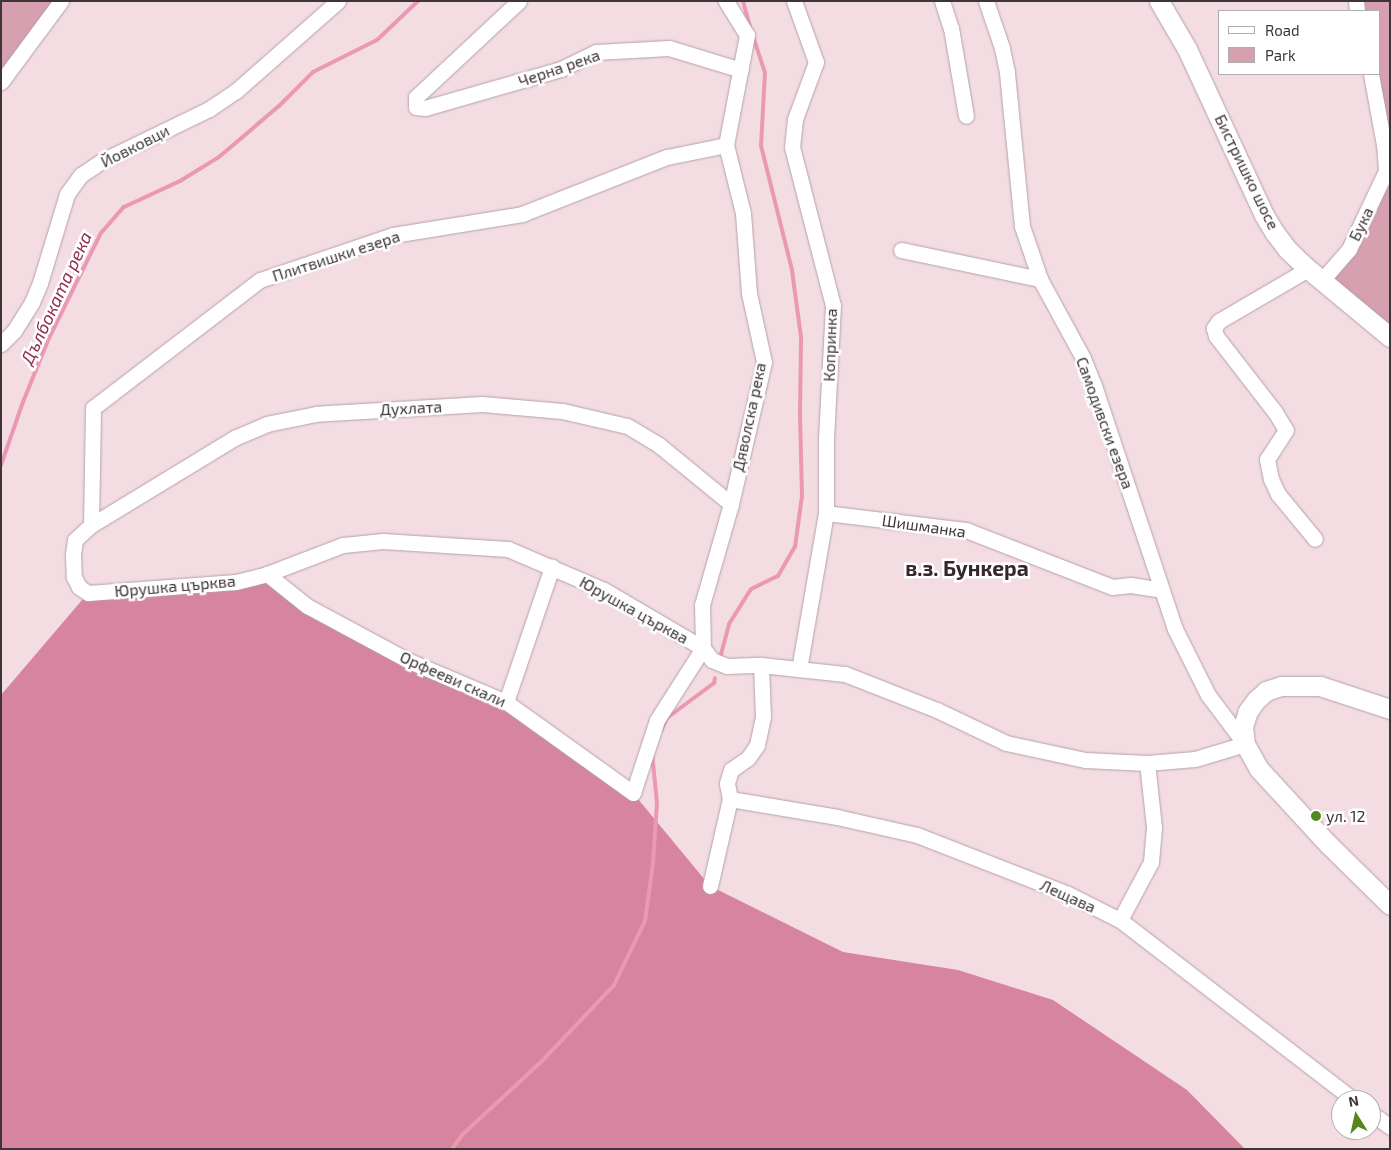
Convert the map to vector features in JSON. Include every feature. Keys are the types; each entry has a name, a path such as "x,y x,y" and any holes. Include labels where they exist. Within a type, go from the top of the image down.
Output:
{"street":[{"path":"1,82 61,1"},
{"name":"Йовковци","path":"1,344 14,331 32,302 40,283 67,194 81,175 102,161 209,109 236,91 338,1"},
{"name":"Черна река","path":"519,1 416,97 416,107 425,108 561,69 596,52 669,48 741,70"},
{"name":"Дяволска река","path":"703,648 702,606 731,504 764,362 749,293 743,213 726,145 747,35 726,1"},
{"name":"Копринка","path":"794,1 816,62 795,119 792,147 833,305 826,439 826,513 799,669"},
{"path":"942,1 951,28 966,116"},
{"name":"Самодивски езера","path":"986,1 996,26 1004,56 1022,226 1040,278 1083,358 1094,383 1175,629 1208,695 1245,744"},
{"name":"Бистришко шосе","path":"1159,1 1191,58 1264,215 1288,250 1390,337"},
{"name":"Бука","path":"1315,539 1278,494 1271,479 1267,459 1286,430 1275,412 1216,336 1214,328 1219,321 1316,274 1349,249 1386,171 1384,145 1371,75"},
{"name":"Плитвишки езера","path":"91,525 94,408 260,280 393,236 522,214 668,157 726,145"},
{"path":"901,250 1040,278"},
{"name":"Духлата","path":"91,525 236,437 268,424 316,414 482,404 562,411 627,426 659,445 731,504"},
{"name":"Шишманка","path":"826,513 966,530 1112,587 1131,585 1162,590"},
{"name":"Юрушка църква","path":"91,525 75,540 73,554 74,578 79,587 88,593 236,582 267,574 343,545 383,541 508,549 604,590 703,648 712,660 727,666 762,665 845,674 937,710 1006,743 1085,760 1147,764 1195,759 1245,744"},
{"path":"506,702 552,567"},
{"name":"Орфееви скали","path":"267,574 307,606 401,657 506,702 633,793 657,720 703,648"},
{"path":"710,886 730,799 727,783 731,770 748,758 757,745 763,717 762,665"},
{"path":"1390,709 1320,686 1281,686 1266,690 1256,700 1248,711 1243,726 1245,744 1259,769 1328,844 1390,905"},
{"path":"1120,920 1151,862 1154,827 1147,764"},
{"name":"Лещава","path":"730,799 837,817 917,835 1066,893 1120,920 1341,1090"}],"green space":[{"path":"1,1 61,1 1,82"},
{"path":"1356,1 1390,1 1390,337 1323,279 1386,171 1371,75 1381,75 1381,10 1357,10"}],"shaded area":[{"path":"267,574 307,606 506,702 633,793 710,886 843,952 958,970 1053,1000 1187,1090 1245,1149 1,1149 1,695 88,593"}],"waterway":[{"name":"Дълбоката река","path":"1,465 23,402 49,338 101,233 124,207 180,181 219,157 279,106 313,72 377,40 418,1"},
{"path":"743,1 750,27"},
{"path":"720,658 729,624 751,589 778,576 795,547 802,496 801,337 792,270 761,146 765,73 753,36"},
{"path":"661,731 667,718 714,683 715,678"},
{"path":"452,1149 462,1135 542,1061 614,985 645,921 653,863 657,803 652,753"}],"place":[{"name":"ул. 12","path":"1316,816"}],"district":[{"name":"в.з. Бункера","path":"967,568"}]}
